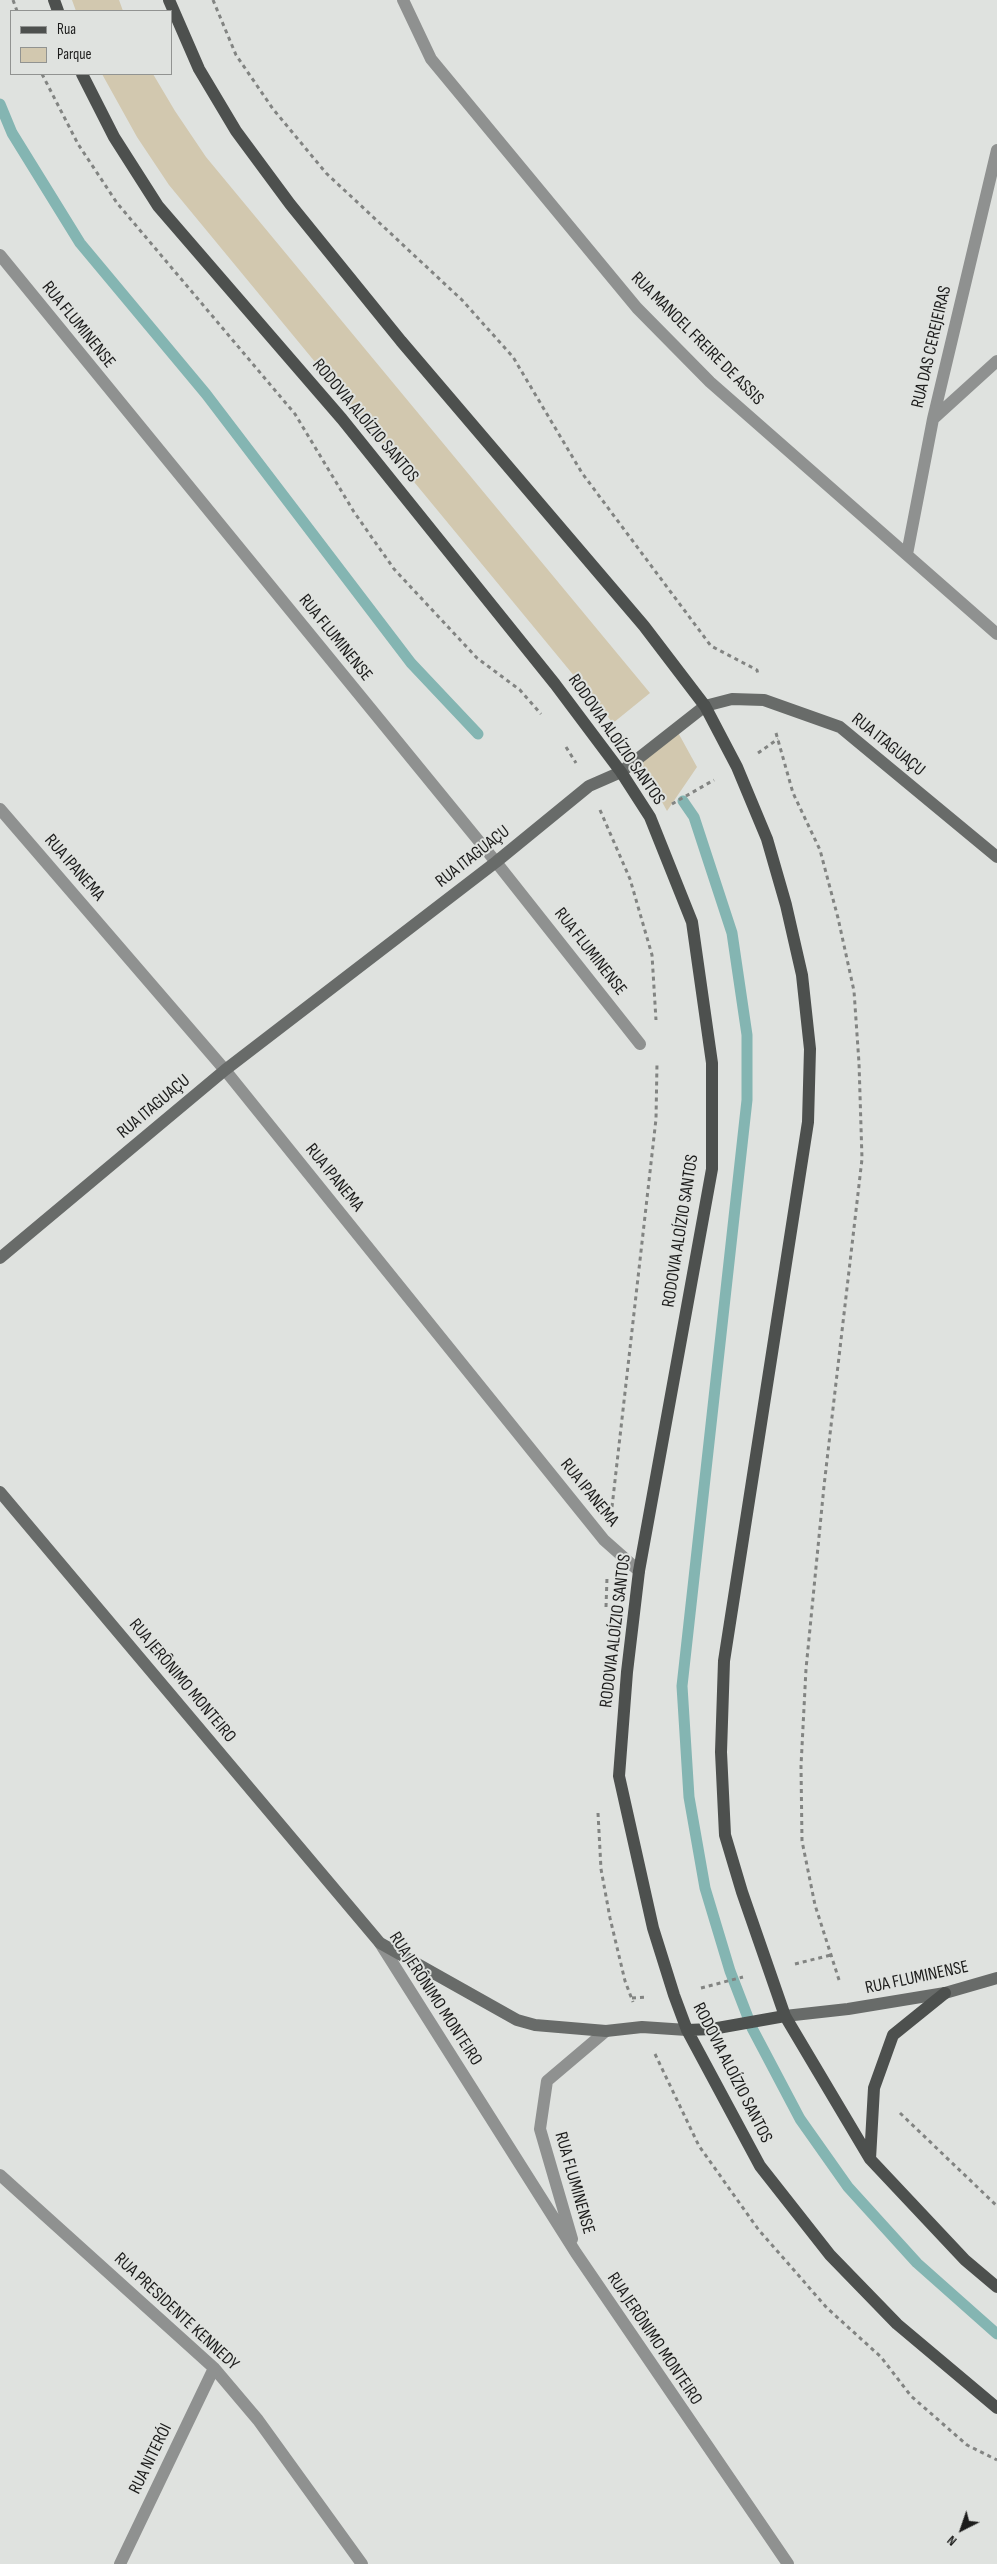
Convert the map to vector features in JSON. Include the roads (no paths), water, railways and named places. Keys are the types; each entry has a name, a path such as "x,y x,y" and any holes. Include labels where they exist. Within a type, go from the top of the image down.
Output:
{"main road":[{"path":"169,0 199,69 236,130 290,204 401,341 644,626 705,706 737,767 767,839 786,905 802,975 810,1049 808,1122 724,1661 721,1752 726,1834 742,1892 785,2016 870,2159 965,2260 997,2287"},
{"name":"RODOVIA ALOÍZIO SANTOS","path":"83,75 114,137 158,206 342,419 555,684 621,772 650,817 692,922 712,1063 712,1169 639,1571 627,1672 619,1776 653,1928 687,2030 760,2166 830,2256 897,2324 997,2408"},
{"path":"870,2159 874,2088 893,2035 945,1993"},
{"path":"687,2030 712,2029 785,2016"}],"street":[{"name":"RUA MANOEL FREIRE DE ASSIS","path":"403,0 431,59 637,308 710,382 997,634"},
{"name":"RUA DAS CEREJEIRAS","path":"907,554 933,419 997,150"},
{"name":"RUA FLUMINENSE","path":"0,255 496,862 640,1044"},
{"path":"933,419 997,361"},
{"name":"RUA ITAGUAÇU","path":"0,1258 225,1070 496,862 590,786 621,772 705,706 732,699 764,700 840,727 997,857"},
{"name":"RUA IPANEMA","path":"0,809 225,1070 608,1544 639,1571"},
{"name":"RUA JERÔNIMO MONTEIRO","path":"0,1492 380,1943 576,2253 788,2564"},
{"path":"380,1943 517,2020 535,2026 606,2031 642,2027 687,2030"},
{"name":"RUA FLUMINENSE","path":"785,2016 848,2009 945,1993 997,1978"},
{"name":"RUA FLUMINENSE","path":"576,2253 540,2129 547,2081 606,2031"},
{"name":"RUA PRESIDENTE KENNEDY","path":"0,2175 214,2368 258,2420 362,2564"},
{"name":"RUA NITERÓI","path":"120,2564 214,2368"}],"waterway":[{"path":"0,104 12,133 80,243 206,394 411,663 478,734"},
{"path":"683,801 694,817 732,933 747,1035 747,1100 682,1686 689,1797 705,1888 730,1971 752,2028 800,2119 848,2187 917,2263 997,2334"}]}
